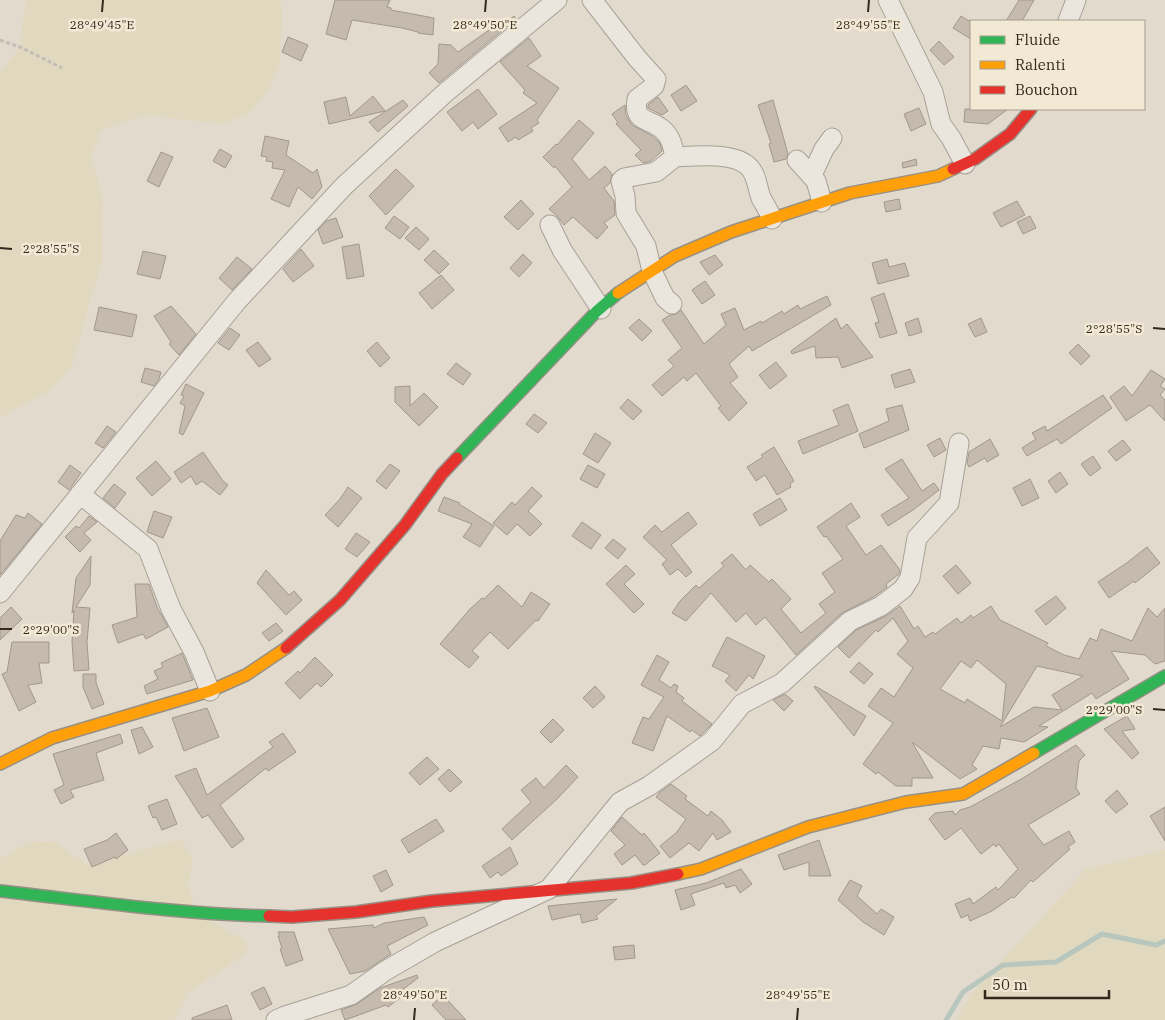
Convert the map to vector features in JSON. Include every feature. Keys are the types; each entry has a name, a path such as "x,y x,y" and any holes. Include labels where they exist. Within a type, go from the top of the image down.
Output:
{"street":[{"path":"2,588 237,301 344,186 445,92 557,0"},
{"path":"592,0 637,58 656,79 654,86 637,99 636,108 640,118 662,128 671,139 675,157"},
{"path":"888,0 933,92 941,124 965,164"},
{"path":"1068,20 1076,0"},
{"path":"0,764 52,738 210,691 246,675 286,648 340,600 405,525 442,474 601,308 622,289 675,256 731,232 850,194 938,176 975,160 1010,134 1030,110"},
{"path":"812,175 824,149 832,138"},
{"path":"672,304 665,298 652,271 646,246 626,214 624,208 625,196 621,181 624,178 656,172 675,157 710,156 740,160 749,166 755,177 772,219"},
{"path":"797,160 816,181 822,202"},
{"path":"550,225 562,250 601,308"},
{"path":"276,1020 351,995 385,971 435,942 549,890 620,802 649,786 712,741 742,704 782,683 850,621 881,606 903,588 910,578 917,538 949,503 960,443"},
{"path":"80,494 148,549 171,609 194,652 210,691"},
{"path":"0,891 224,915 292,916 356,912 432,900 631,883 701,869 808,827 906,802 963,794 1016,765 1165,676"}],"path":[{"path":"0,40 62,68"}],"shaded area":[{"path":"26,0 279,0 282,6 280,64 268,91 248,115 220,124 145,115 101,130 91,157 103,201 102,260 72,366 53,388 0,418 0,71 19,49"},
{"path":"181,839 193,859 188,884 194,905 210,921 245,940 248,948 243,956 189,992 175,1020 0,1020 0,859 27,843 55,842 88,865"},
{"path":"1165,850 1165,1020 956,1020 972,993 1086,869"}],"building":[{"path":"335,0 390,0 387,7 391,8 391,10 434,18 433,35 352,20 346,40 326,34"},
{"path":"1019,0 1034,0 1023,20 1007,20"},
{"path":"514,16 516,19 439,83 429,73 438,64 439,44 451,45 458,52 492,28 495,32"},
{"path":"961,16 970,21 970,38 953,28"},
{"path":"288,37 308,45 301,61 282,52"},
{"path":"529,38 541,56 527,66 559,88 537,120 539,123 531,128 533,131 518,140 516,137 508,142 499,128 537,103 523,93 525,90 500,62"},
{"path":"939,41 954,57 944,65 930,50"},
{"path":"686,85 697,101 681,111 671,95"},
{"path":"478,89 497,114 478,129 473,122 462,131 447,112"},
{"path":"373,96 385,111 329,124 324,102 346,97 350,116"},
{"path":"658,97 668,111 662,115 648,108 648,105"},
{"path":"403,100 408,106 378,132 369,122"},
{"path":"773,100 788,154 786,159 774,162 769,144 771,143 758,105"},
{"path":"625,105 626,115 632,125 651,135 660,143 662,151 651,161 643,163 635,155 641,150 616,124 618,123 612,114"},
{"path":"919,108 926,124 911,131 904,114"},
{"path":"965,109 1007,110 988,124 964,122"},
{"path":"579,120 594,133 572,159 589,180 605,166 612,174 610,183 604,188 614,201 615,215 604,223 608,227 597,239 573,217 564,225 549,209 572,187 555,166 554,168 543,157 557,145"},
{"path":"265,136 289,141 286,155 313,173 317,169 322,187 312,199 298,187 289,207 271,199 285,170 272,168 273,162 266,161 267,157 261,156"},
{"path":"220,149 232,156 225,168 213,161"},
{"path":"161,152 173,157 159,187 147,181"},
{"path":"916,159 917,165 903,168 902,163"},
{"path":"396,169 414,186 386,215 369,196"},
{"path":"899,199 901,209 886,212 884,202"},
{"path":"521,200 534,214 518,230 504,217"},
{"path":"1017,201 1025,215 1001,227 993,213"},
{"path":"394,216 409,227 400,239 385,228"},
{"path":"1030,216 1036,228 1023,234 1017,222"},
{"path":"336,218 343,237 323,244 318,230 326,221"},
{"path":"416,227 429,239 419,250 405,238"},
{"path":"359,244 364,276 347,279 342,247"},
{"path":"301,249 314,266 293,282 283,269"},
{"path":"434,250 449,264 439,274 424,260"},
{"path":"143,251 166,256 160,279 137,274"},
{"path":"523,254 532,263 519,277 510,268"},
{"path":"715,255 723,265 709,275 700,262"},
{"path":"237,257 252,269 232,290 219,278"},
{"path":"887,259 889,267 905,263 909,276 878,284 872,263"},
{"path":"441,275 454,290 432,309 419,293"},
{"path":"705,281 715,295 702,304 692,290"},
{"path":"884,293 897,333 880,338 875,323 879,322 871,298"},
{"path":"827,296 831,305 752,351 749,346 729,364 738,377 730,383 747,403 729,421 718,408 721,406 696,373 687,381 684,377 662,396 652,385 674,366 668,360 682,348 662,320 670,315 676,314 681,310 704,344 726,325 721,314 735,308 744,330 761,321 762,323 782,311 784,314 798,305 800,309"},
{"path":"171,306 196,334 179,355 169,344 171,342 154,316"},
{"path":"99,307 137,315 132,337 94,330"},
{"path":"836,318 841,329 847,324 873,357 842,368 838,357 816,358 815,346 792,354 791,351"},
{"path":"918,318 922,332 909,336 905,323"},
{"path":"981,318 987,332 975,337 968,324"},
{"path":"639,319 652,331 642,341 629,328"},
{"path":"230,328 240,335 229,350 218,343"},
{"path":"258,342 271,359 259,367 246,350"},
{"path":"377,342 390,358 380,367 367,351"},
{"path":"1078,344 1090,356 1081,365 1069,353"},
{"path":"776,362 787,376 770,389 759,375"},
{"path":"456,363 471,374 463,385 447,374"},
{"path":"145,368 161,372 154,386 141,382"},
{"path":"910,369 915,382 895,388 891,375"},
{"path":"1151,370 1165,379 1160,386 1165,389 1160,395 1165,400 1165,421 1150,405 1126,421 1110,397 1124,386 1132,396"},
{"path":"186,384 204,393 183,435 179,433 185,406 180,403 184,396 181,395"},
{"path":"410,386 410,406 424,393 438,407 419,426 395,402 395,387"},
{"path":"1103,395 1112,408 1061,444 1057,439 1027,456 1022,448 1036,439 1032,433 1045,426 1047,431"},
{"path":"628,399 642,411 633,420 620,408"},
{"path":"848,404 858,431 803,454 798,441 839,425 833,410"},
{"path":"902,405 909,430 864,448 859,434 889,421 886,409"},
{"path":"534,414 547,423 538,433 526,424"},
{"path":"107,426 116,432 103,448 95,443"},
{"path":"595,433 611,443 598,463 583,454"},
{"path":"940,438 946,450 934,457 927,445"},
{"path":"990,439 999,455 987,462 985,458 969,467 967,463 969,452"},
{"path":"1123,440 1131,450 1116,461 1108,451"},
{"path":"774,447 794,481 790,484 791,487 777,495 765,475 756,481 747,467"},
{"path":"203,452 223,481 228,485 220,495 202,481 196,485 191,476 181,483 174,472"},
{"path":"1093,456 1101,468 1090,476 1081,464"},
{"path":"902,459 922,491 934,483 939,490 888,526 881,515 909,498 885,469"},
{"path":"156,461 171,479 152,496 136,478"},
{"path":"390,464 400,471 386,489 376,481"},
{"path":"70,465 81,473 69,490 58,482"},
{"path":"588,465 605,474 597,488 580,479"},
{"path":"1060,472 1068,484 1056,493 1048,481"},
{"path":"1030,479 1039,498 1022,506 1013,488"},
{"path":"114,484 126,493 115,508 103,498"},
{"path":"348,487 362,498 338,527 325,515"},
{"path":"532,487 542,496 528,511 542,524 530,536 517,524 507,535 493,523 512,502 515,505"},
{"path":"444,497 460,503 494,526 480,547 463,537 472,524 438,511"},
{"path":"780,498 787,510 760,526 753,514"},
{"path":"851,503 860,517 846,526 866,555 881,545 900,570 899,574 875,596 842,613 796,655 765,617 756,625 746,613 736,622 711,593 686,621 672,613 680,601 696,585 699,588 724,566 721,563 732,554 746,570 750,565 769,582 772,579 791,599 781,609 801,633 826,613 819,604 835,592 822,573 843,559 817,527"},
{"path":"154,511 172,517 163,538 147,532"},
{"path":"688,512 697,524 671,545 692,572 686,577 678,569 670,575 662,564 667,560 643,537 655,525 662,532"},
{"path":"28,513 42,524 0,575 0,541 16,515 25,518"},
{"path":"89,516 97,522 84,533 91,540 80,552 65,537 76,526 79,528"},
{"path":"582,522 601,535 591,549 572,536"},
{"path":"356,533 370,542 357,557 345,549"},
{"path":"613,539 626,549 618,559 605,548"},
{"path":"1147,547 1160,563 1135,583 1134,581 1109,598 1098,582"},
{"path":"91,556 90,585 76,607 90,608 87,642 89,670 74,671 72,642 74,610 72,613 76,578"},
{"path":"626,565 635,574 624,584 644,604 634,613 606,584"},
{"path":"956,565 971,583 958,594 943,576"},
{"path":"266,570 289,595 294,591 302,600 286,615 257,583"},
{"path":"135,584 149,584 157,607 168,627 146,639 143,634 118,643 112,625 137,617"},
{"path":"498,585 522,607 531,592 550,604 538,621 536,620 508,649 490,632 472,651 479,657 469,668 440,644 470,609 482,598 484,599"},
{"path":"1056,596 1066,608 1046,625 1035,611"},
{"path":"900,606 914,629 918,626 925,637 933,632 935,634 957,618 961,623 971,615 973,618 991,606 1000,620 1048,643 1046,646 1064,655 1079,659 1090,638 1097,641 1101,629 1132,641 1148,608 1157,617 1165,608 1165,661 1155,664 1145,655 1111,651 1129,679 1096,699 1092,693 1039,726 1048,727 1024,742 1001,738 999,749 983,746 972,765 977,769 960,779 912,742 933,778 912,778 912,786 896,786 878,772 876,774 863,764 893,723 868,706 881,688 894,697 913,668 897,654 908,641 893,618 878,632 876,630 849,658 838,647 856,630 886,616","holes":["977,660 1006,684 1002,721 967,699 965,703 940,689 961,661 971,668","1037,666 1083,676 1052,695 1062,710 1034,707 1000,727"]},
{"path":"11,607 22,619 0,640 0,618"},
{"path":"276,623 283,631 269,641 262,633"},
{"path":"727,637 765,656 753,679 749,675 736,691 725,681 730,675 712,666"},
{"path":"12,642 49,642 49,663 39,663 42,683 28,685 36,702 19,711 2,674 7,672"},
{"path":"182,653 193,680 147,694 144,686 158,679 154,671 163,667 161,663"},
{"path":"657,655 669,662 659,680 671,688 674,684 678,686 676,692 684,698 682,701 712,724 700,736 692,730 690,732 667,716 653,751 632,743 643,717 649,719 664,697 641,685"},
{"path":"315,657 333,675 321,687 317,683 300,699 285,683 298,671 300,673"},
{"path":"859,662 873,674 864,684 850,672"},
{"path":"83,674 96,674 96,683 104,704 92,709 83,687"},
{"path":"595,686 605,697 593,708 583,698"},
{"path":"814,687 866,716 854,736"},
{"path":"785,694 793,701 784,711 773,700"},
{"path":"207,708 219,737 184,751 172,718"},
{"path":"1127,716 1135,729 1122,731 1139,753 1132,759 1104,729"},
{"path":"553,719 564,730 551,743 540,732"},
{"path":"142,727 153,747 139,754 131,730"},
{"path":"283,733 296,752 268,771 266,768 220,805 244,839 232,848 208,815 202,818 175,776 196,768 207,795 273,747 269,742"},
{"path":"120,734 123,743 96,753 104,780 70,790 74,797 61,804 54,790 64,785 53,754"},
{"path":"1076,745 1085,755 1079,761 1076,788 1080,794 1028,825 1044,845 1069,831 1075,842 1068,847 1070,849 1033,882 1031,880 1014,898 1012,897 992,911 970,921 968,915 961,918 955,904 970,898 973,904 996,887 998,890 1018,869 999,844 996,847 994,844 981,854 961,828 945,840 929,819 935,813 953,811 955,815 960,810 970,807 1023,778"},
{"path":"427,757 439,769 420,785 409,773"},
{"path":"566,765 578,777 512,840 502,829 531,802 521,790 536,778 544,788"},
{"path":"449,769 462,782 450,792 438,779"},
{"path":"671,784 687,796 685,799 708,816 711,811 722,820 731,832 717,840 713,833 699,851 689,843 670,858 660,846 676,833 686,819 656,797"},
{"path":"1117,790 1128,804 1116,813 1105,801"},
{"path":"167,799 177,824 162,830 156,817 153,818 148,806"},
{"path":"1165,807 1165,841 1150,816"},
{"path":"622,817 642,835 644,833 660,853 645,865 635,855 622,865 614,854 625,845 611,831"},
{"path":"436,819 444,831 409,853 401,840"},
{"path":"116,833 128,850 116,859 115,857 92,867 84,849 107,840"},
{"path":"819,840 831,876 809,876 809,862 784,870 778,855"},
{"path":"510,847 518,864 501,876 498,872 490,878 482,866"},
{"path":"741,869 752,884 740,893 735,885 726,888 724,883 691,894 695,905 681,910 675,890 706,883"},
{"path":"386,870 393,885 381,892 373,876"},
{"path":"850,880 862,886 857,896 877,914 881,909 894,917 884,935 863,922 838,900"},
{"path":"617,899 596,916 598,919 582,923 580,914 552,920 548,906"},
{"path":"424,917 428,925 387,946 391,954 365,971 350,974 328,929 373,925 374,928 384,923"},
{"path":"278,932 294,932 303,960 286,966 280,949 282,948"},
{"path":"634,945 635,958 615,960 613,947"},
{"path":"417,975 418,978 397,994 400,998 388,1007 386,1005 345,1020 341,1010 357,1004 380,988"},
{"path":"264,987 272,1004 260,1010 251,993"},
{"path":"443,995 466,1020 446,1020 432,1005"},
{"path":"227,1005 232,1020 192,1020 192,1018"}],"waterway":[{"path":"946,1020 963,992 1003,965 1056,962 1102,934 1156,945 1165,941"}],"traffic: fast":[{"path":"457,458 597,311 618,293"},
{"path":"1034,753 1165,676"},
{"path":"0,891 168,910 269,916"}],"traffic: slow":[{"path":"618,293 675,256 731,232 850,193 938,176 953,169"},
{"path":"0,764 52,738 210,691 246,675 286,648"},
{"path":"678,874 701,869 808,827 906,802 963,794 1034,753"}],"traffic: jam":[{"path":"953,169 975,159 1010,134 1030,110"},
{"path":"286,648 340,600 405,525 442,474 457,458"},
{"path":"269,916 292,917 356,912 432,901 631,883 678,874"}]}
